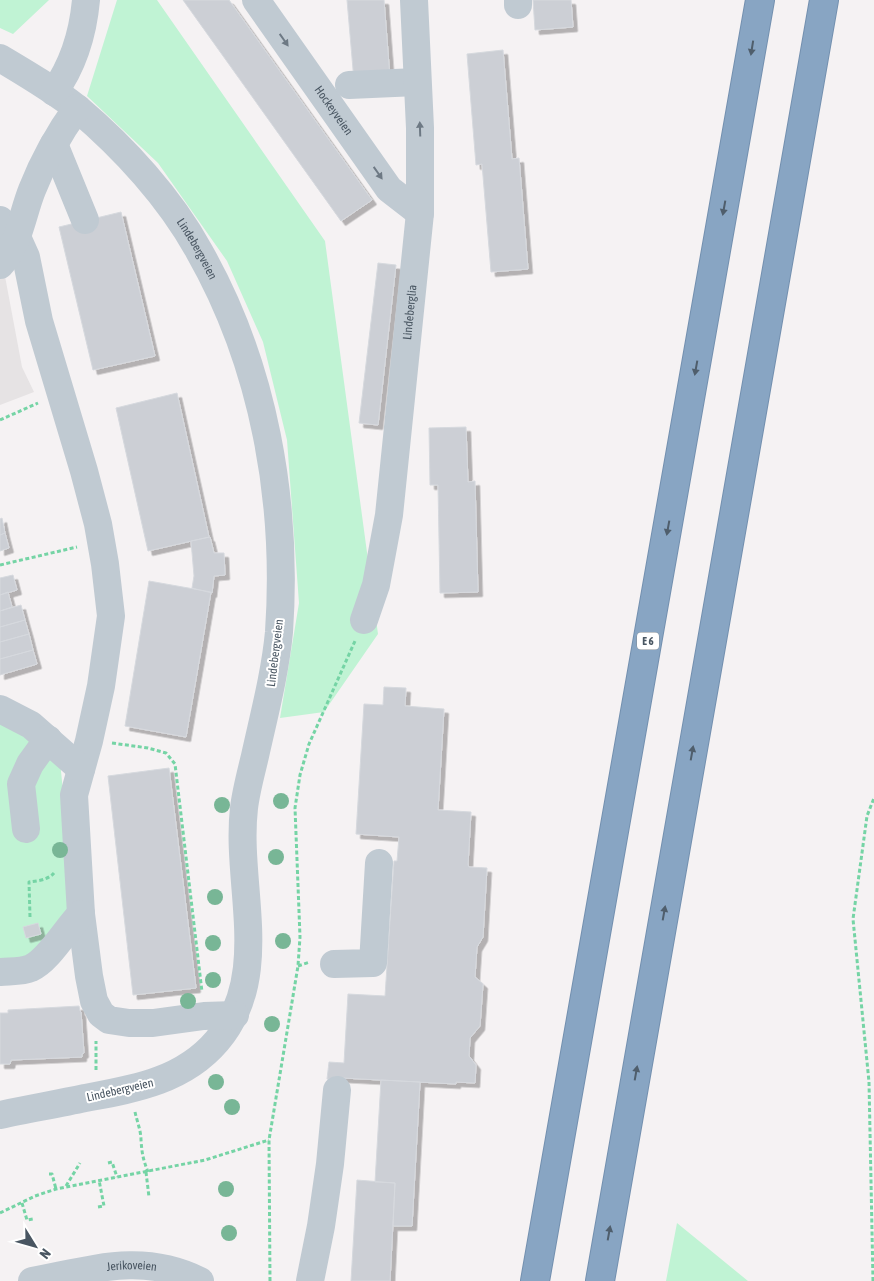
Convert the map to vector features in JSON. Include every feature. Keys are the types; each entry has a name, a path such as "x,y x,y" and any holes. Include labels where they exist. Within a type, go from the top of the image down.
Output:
{"highway":[{"name":"E 6","path":"535,1281 760,0"},
{"path":"600,1281 824,0"}],"street":[{"path":"54,92 72,62 79,40 86,0"},
{"name":"Hockeyveien","path":"256,0 389,188 420,213"},
{"name":"Lindeberglia","path":"364,620 376,585 388,514 420,213 420,128 414,0"},
{"name":"Lindebergveien","path":"0,58 77,108 127,155 179,220 198,249 234,322 261,406 270,452 277,510 280,563 278,632 271,687 244,806 242,858 246,890 248,955 247,974 234,1015 219,1039 205,1054 186,1068 166,1079 99,1096 0,1115"},
{"path":"349,86 417,82"},
{"path":"0,265 7,258 8,229 32,190 54,144 77,108"},
{"path":"54,144 85,220"},
{"path":"8,229 26,257 39,320 84,471 101,541 111,616 101,686 89,741 74,795 81,914 94,1001 101,1014 109,1020 129,1023 153,1023 204,1016 234,1015"},
{"path":"0,709 31,725 81,769"},
{"path":"26,829 21,784 30,764 48,739"},
{"path":"334,964 373,963 379,863"},
{"path":"0,972 29,969 42,962 81,914"},
{"path":"310,1281 321,1226 330,1164 337,1090"},
{"name":"Jerikoveien","path":"41,1273 107,1258 132,1264 154,1256 200,1281"}],"path":[{"path":"0,420 37,403"},
{"path":"0,565 101,541"},
{"path":"270,1281 269,1140 298,966 300,937 294,816 300,775 309,744 364,620"},
{"path":"110,743 148,748 166,753 175,764 204,1016"},
{"path":"873,1281 869,1082 853,919 868,816 874,798"},
{"path":"29,882 30,917"},
{"path":"298,966 303,964"},
{"path":"99,1096 96,1081 96,1026 101,1014"},
{"path":"130,1089 142,1141 140,1147 147,1172 149,1197"},
{"path":"0,1213 66,1186 205,1160 269,1140"},
{"path":"108,1163 112,1162 117,1177"},
{"path":"66,1186 80,1163"},
{"path":"49,1174 52,1174 56,1189"},
{"path":"98,1207 104,1206 100,1180"},
{"path":"22,1203 26,1220 33,1219"}],"shaded area":[{"path":"0,268 4,271 22,367 34,392 0,405"}],"green space":[{"path":"0,0 49,0 13,34 0,28"},
{"path":"117,0 157,0 325,241 378,634 324,712 280,718 299,603 287,440 263,342 227,261 158,163 87,96"},
{"path":"0,714 60,761 74,903 30,962 0,959"},
{"path":"677,1223 748,1281 666,1281"}],"building":[{"path":"183,0 229,0 372,200 341,221"},
{"path":"347,0 384,0 390,78 354,81"},
{"path":"533,0 571,0 573,27 535,30"},
{"path":"503,50 512,159 519,158 528,269 491,272 482,164 476,165 467,54"},
{"path":"121,212 155,356 93,370 59,227"},
{"path":"378,263 396,265 378,425 359,423"},
{"path":"177,393 209,537 148,551 116,408"},
{"path":"466,427 468,482 475,481 478,592 440,593 438,485 430,485 429,428"},
{"path":"2,518 5,533 0,535 0,519"},
{"path":"5,533 9,548 0,551 0,535"},
{"path":"210,537 214,553 224,553 225,575 214,576 212,593 192,588 194,576 191,541"},
{"path":"13,575 17,590 0,595 0,578"},
{"path":"149,581 211,592 186,737 125,726"},
{"path":"8,592 12,607 0,611 0,595"},
{"path":"21,605 25,620 0,627 0,611"},
{"path":"25,620 29,634 0,642 0,627"},
{"path":"29,634 33,650 0,659 0,642"},
{"path":"33,650 37,664 0,675 0,659"},
{"path":"384,687 406,688 405,706 444,709 438,810 471,812 468,865 469,867 487,868 483,937 477,947 475,977 483,984 480,1026 470,1038 469,1056 476,1065 475,1083 456,1082 456,1084 343,1078 343,1080 327,1079 329,1062 344,1063 348,994 385,996 394,861 397,861 399,837 356,834 364,704 383,705"},
{"path":"169,768 196,988 133,995 108,776"},
{"path":"38,923 41,934 26,938 23,927"},
{"path":"79,1006 84,1053 82,1057 11,1060 10,1064 0,1064 0,1013 8,1013 8,1010"},
{"path":"381,1080 420,1082 412,1226 393,1226 395,1183 375,1182"},
{"path":"357,1180 395,1183 390,1281 351,1281"}]}
